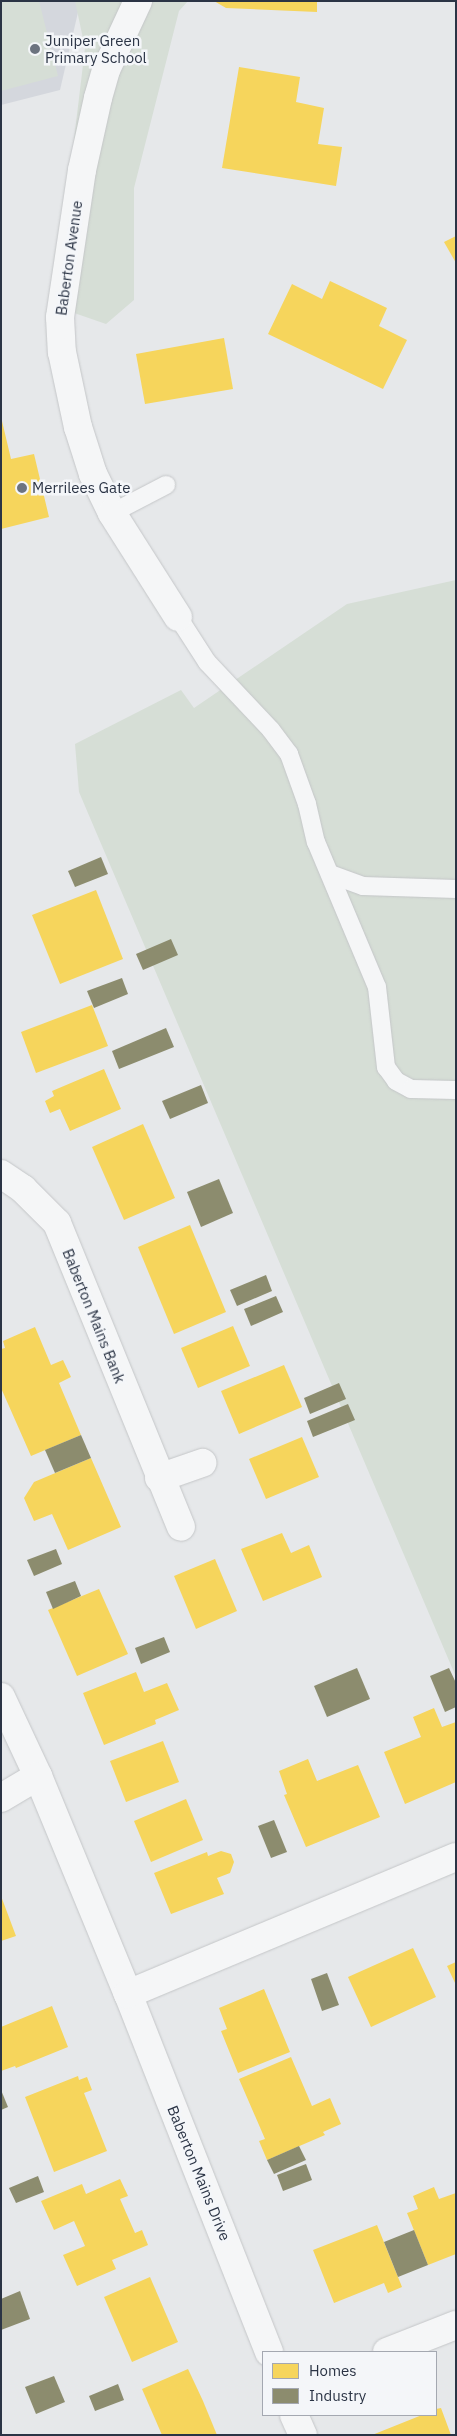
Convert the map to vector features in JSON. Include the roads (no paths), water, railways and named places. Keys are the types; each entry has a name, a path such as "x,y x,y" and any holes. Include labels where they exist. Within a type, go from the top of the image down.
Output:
{"street":[{"name":"Baberton Avenue","path":"138,1 106,70 98,98 79,188 60,317 62,352 78,427 93,474 112,513 178,617"},
{"name":"Baberton Mains Bank","path":"1,1174 24,1189 56,1224 181,1527"},
{"path":"160,1478 202,1463"},
{"name":"Baberton Mains Drive","path":"1,1697 38,1776 128,1994 269,2351"},
{"path":"1,1798 38,1776"},
{"path":"128,1994 456,1857"},
{"path":"390,2351 456,2325"},
{"path":"294,2416 303,2435"}],"lane":[{"path":"112,513 166,486"},
{"path":"178,617 207,662 271,730 289,754 307,804 316,842 377,987 386,1067 396,1081 411,1090 456,1090"},
{"path":"330,874 363,886 456,889"}],"place":[{"name":"Juniper Green Primary School","path":"35,49"},
{"name":"Merrilees Gate","path":"22,488"}]}
